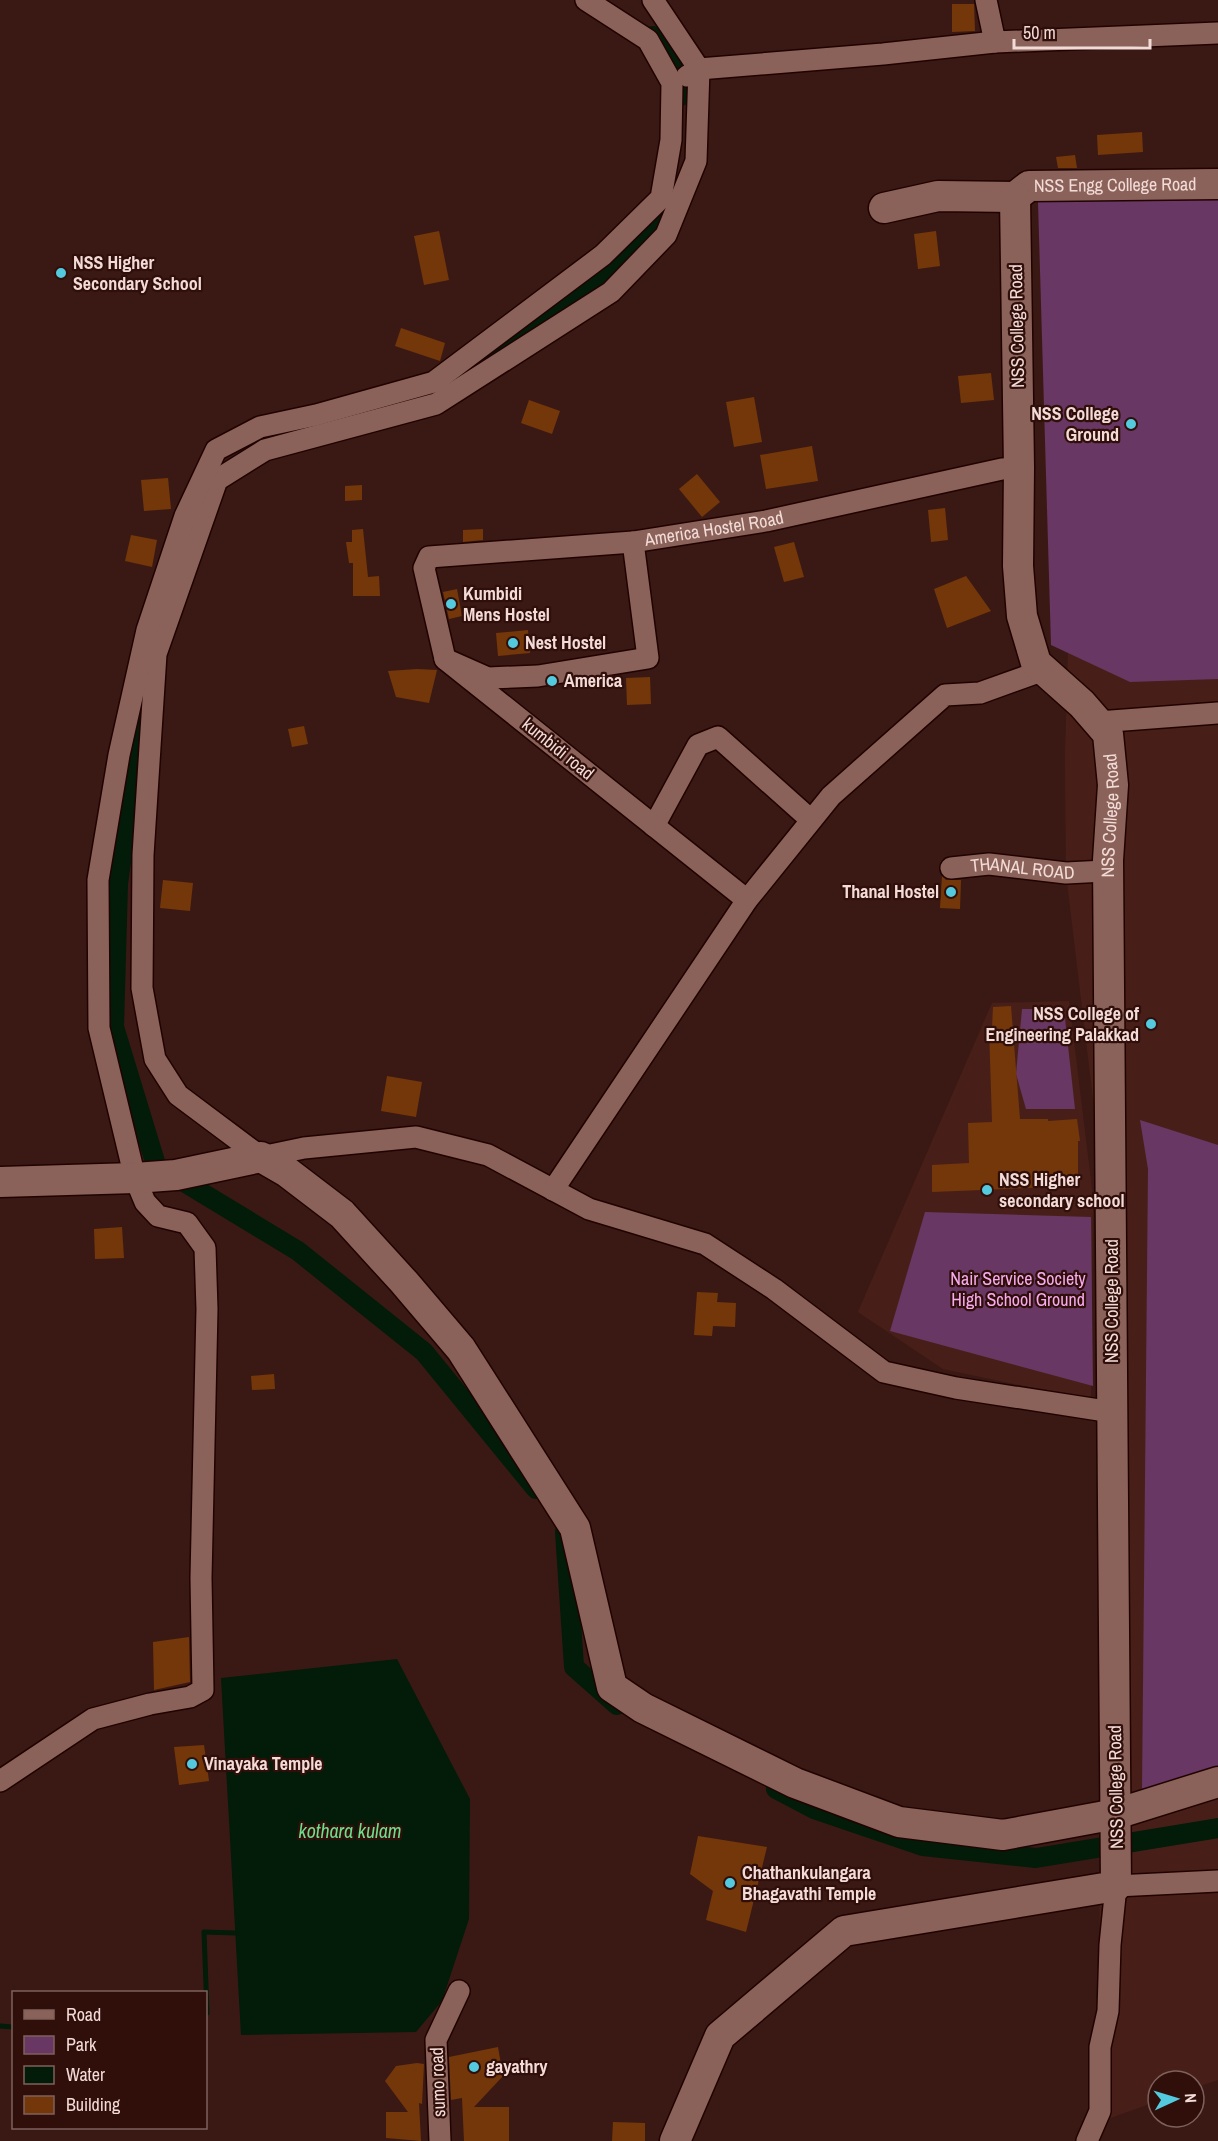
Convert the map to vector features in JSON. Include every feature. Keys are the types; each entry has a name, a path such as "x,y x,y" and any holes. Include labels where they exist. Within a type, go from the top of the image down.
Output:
{"main road":[{"name":"NSS Engg College Road","path":"1015,196 1029,186 1218,184"},
{"path":"884,208 938,196 1015,196"},
{"name":"NSS College Road","path":"1015,196 1018,566 1022,616 1036,663 1082,704 1108,734 1113,785 1110,845 1116,1879"},
{"path":"0,1182 176,1175 261,1157 287,1172 342,1214 404,1282 460,1349 575,1528 612,1687 643,1708 795,1783 899,1822 1003,1835 1116,1820 1218,1782"},
{"path":"675,2141 720,2036 844,1931 1116,1879"}],"street":[{"path":"0,1781 93,1719 150,1704 190,1697 203,1690 201,1578 207,1309 205,1248 187,1223 158,1216 145,1202 136,1178 99,1028 98,880 118,755 147,630 184,516 216,450 260,427 316,415 434,382 603,255 661,198 671,140 672,83 648,40 585,0"},
{"path":"652,0 699,69 696,161 666,235 611,292 436,404 265,450 217,480 156,654 143,855 142,988 155,1059 178,1095 261,1157 304,1148 416,1137 488,1155 589,1209 705,1244 774,1289 884,1372 956,1388 1112,1412"},
{"path":"986,0 995,42"},
{"path":"672,83 699,69 995,42 1218,33"},
{"name":"America Hostel Road","path":"446,659 488,678 538,676 648,658 633,542 766,521 1002,469 1019,468"},
{"path":"446,659 424,568 429,557 633,542"},
{"name":"kumbidi road","path":"446,659 747,900"},
{"path":"553,1190 747,900 831,796 945,695 980,693 1044,670"},
{"path":"1098,722 1218,713"},
{"path":"654,826 698,745 718,737 811,820"},
{"name":"THANAL ROAD","path":"951,868 989,864 1066,873 1105,871 1110,845"},
{"path":"1087,2141 1100,2111 1100,2046 1108,2011 1110,1945 1116,1879 1218,1881"},
{"name":"sumo road","path":"440,2141 436,2040 459,1991"}],"shaded area":[{"name":"NSS College of Engineering Palakkad","path":"1218,220 1218,2080 1206,2084 1206,2069 1146,2069 1146,2105 1099,2122 1102,1174 1066,873 1065,756 1068,653"},
{"path":"1069,1001 1093,1197 1091,1400 943,1369 858,1312 992,1003"}],"green space":[{"name":"NSS College Ground","path":"1218,197 1218,679 1130,682 1051,645 1038,202"},
{"path":"1022,1009 1064,1009 1075,1109 1026,1109 1016,1074"},
{"path":"1140,1120 1218,1145 1218,1767 1142,1790 1148,1169"},
{"name":"Nair Service Society High School Ground","path":"925,1212 1091,1217 1093,1386 890,1331"}],"water":[{"name":"kothara kulam","path":"397,1659 470,1799 469,1919 442,2001 416,2032 241,2035 221,1678"}],"building":[{"path":"952,4 974,4 975,31 952,32"},
{"path":"1142,132 1143,152 1098,155 1097,135"},
{"path":"1075,155 1077,168 1058,168 1056,157"},
{"path":"439,231 449,280 424,285 414,236"},
{"path":"936,231 940,266 918,269 914,234"},
{"path":"401,328 445,343 440,361 395,346"},
{"path":"991,373 994,400 961,403 958,376"},
{"path":"754,397 762,442 734,447 726,402"},
{"path":"529,400 560,411 552,434 521,423"},
{"path":"812,446 818,481 766,489 760,455"},
{"path":"697,474 720,502 702,517 679,489"},
{"path":"168,478 171,509 144,511 141,480"},
{"path":"362,485 362,500 345,501 345,486"},
{"path":"945,508 948,540 931,542 928,510"},
{"path":"363,529 368,577 379,576 380,596 353,596 353,563 349,563 346,542 352,542 352,530"},
{"path":"483,529 483,540 463,542 463,530"},
{"path":"131,535 157,540 152,567 125,561"},
{"path":"794,542 804,577 784,582 774,547"},
{"path":"966,576 991,611 947,628 934,589"},
{"name":"Kumbidi Mens Hostel","path":"457,589 462,616 449,619 443,592"},
{"name":"Nest Hostel","path":"528,630 530,653 498,656 496,633"},
{"path":"437,670 429,703 396,697 388,671"},
{"path":"650,677 651,704 627,705 626,678"},
{"path":"304,726 308,744 292,747 288,729"},
{"name":"Thanal Hostel","path":"942,876 946,880 961,880 960,909 940,908"},
{"path":"163,880 193,883 190,911 160,908"},
{"path":"1011,1006 1020,1119 1048,1119 1048,1121 1077,1119 1080,1141 1078,1141 1078,1186 932,1192 932,1165 969,1163 968,1123 992,1122 989,1028 992,1028 993,1007"},
{"path":"387,1076 422,1082 416,1117 381,1111"},
{"path":"122,1227 124,1258 95,1259 94,1229"},
{"path":"697,1292 718,1293 717,1302 736,1303 735,1327 713,1326 712,1336 694,1335"},
{"path":"274,1374 275,1389 252,1390 251,1376"},
{"path":"189,1637 190,1682 154,1690 153,1642"},
{"name":"Vinayaka Temple","path":"204,1745 209,1781 179,1785 174,1747"},
{"name":"Chathankulangara Bhagavathi Temple","path":"698,1836 767,1847 746,1932 706,1920 713,1891 690,1874"},
{"path":"498,2047 503,2076 474,2107 509,2107 509,2141 464,2141 462,2098 451,2100 449,2057"},
{"path":"424,2064 422,2104 419,2103 421,2141 386,2138 386,2112 408,2112 385,2081 396,2066"},
{"path":"613,2122 645,2123 645,2141 612,2141"}],"waterway":[{"path":"653,36 678,70 681,96"},
{"path":"487,355 615,264 667,214 669,197"},
{"path":"378,408 439,392 454,380"},
{"path":"146,678 118,884 114,1027 156,1165 298,1251 424,1352 536,1489"},
{"path":"565,1532 574,1667 617,1705"},
{"path":"776,1789 814,1809 923,1846 1036,1858 1218,1828"},
{"path":"206,1991 204,1932 236,1933"},
{"path":"0,2026 12,2027"}],"place":[{"name":"NSS Higher Secondary School","path":"61,273"},
{"name":"NSS College Ground","path":"1131,424"},
{"name":"Kumbidi Mens Hostel","path":"451,604"},
{"name":"Nest Hostel","path":"513,643"},
{"name":"America","path":"552,681"},
{"name":"Thanal Hostel","path":"951,892"},
{"name":"NSS College of Engineering Palakkad","path":"1151,1024"},
{"name":"NSS Higher secondary school","path":"987,1190"},
{"name":"Vinayaka Temple","path":"192,1764"},
{"name":"Chathankulangara Bhagavathi Temple","path":"730,1883"},
{"name":"gayathry","path":"474,2067"}]}
